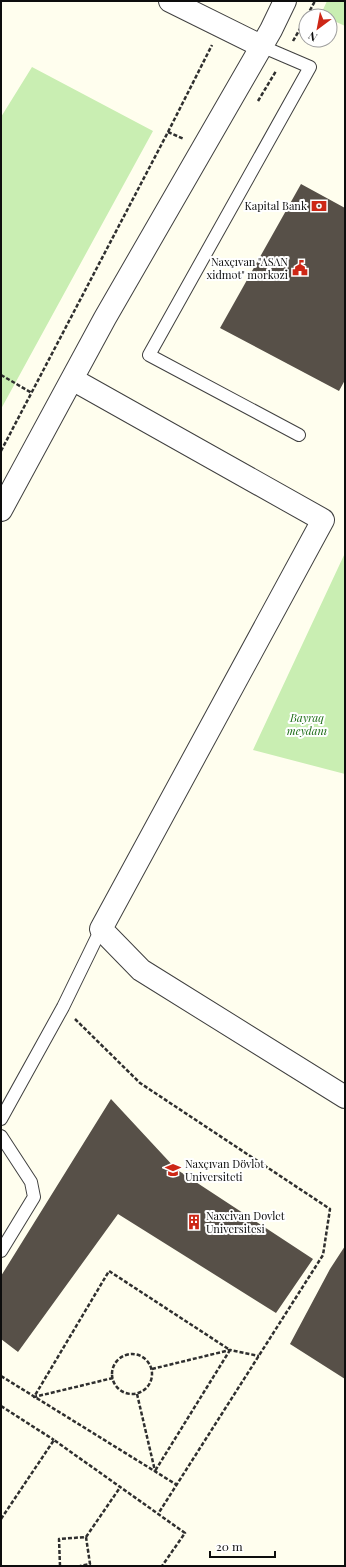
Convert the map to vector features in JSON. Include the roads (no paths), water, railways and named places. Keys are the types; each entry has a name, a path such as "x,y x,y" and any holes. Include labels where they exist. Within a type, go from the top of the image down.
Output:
{"street":[{"path":"170,1 261,46"},
{"path":"1,510 105,318 261,46 285,1"},
{"path":"72,379 323,520 101,929 141,970 345,1097"}],"lane":[{"path":"261,46 310,68 149,355 299,435"},
{"path":"1,1118 63,1007 101,929"},
{"path":"1,1136 31,1182 34,1197 1,1251"}],"place":[{"name":"Kapital Bank","path":"319,206"},
{"name":"Naxçıvan \"ASAN xidmət\" mərkəzi","path":"300,268"},
{"name":"Naxçıvan Dövlət Universiteti","path":"173,1170"},
{"name":"Naxcivan Dovlet Universitesi","path":"194,1222"}],"park label":[{"name":"Bayraq meydanı","path":"307,724"}]}
